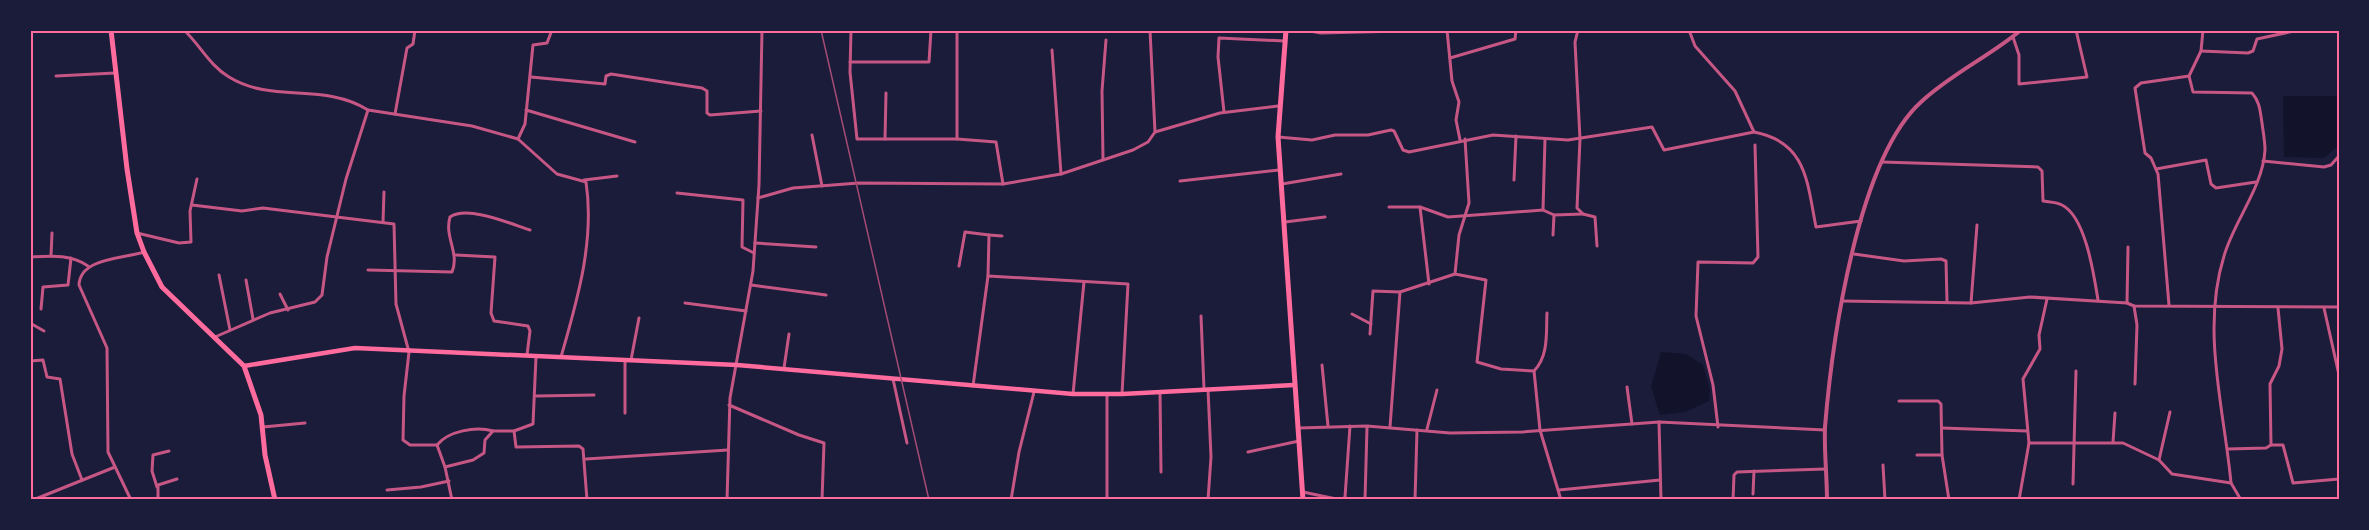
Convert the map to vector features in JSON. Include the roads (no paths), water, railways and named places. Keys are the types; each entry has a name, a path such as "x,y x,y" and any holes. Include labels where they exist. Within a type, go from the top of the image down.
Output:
{"main road":[{"path":"111,30 137,233 162,287 244,366 263,427 265,456 275,500"},
{"path":"1286,30 1278,106 1278,137 1303,500"},
{"path":"244,366 337,350 409,351 736,365 1073,394 1107,395 1294,385"}],"street":[{"path":"184,30 213,65 241,83 273,92 330,94 354,101 368,110 472,126 518,139 557,174 584,180 617,176"},
{"path":"395,114 407,48 413,44 415,30"},
{"path":"518,139 525,124 533,45 547,43 552,30"},
{"path":"727,500 729,405 751,285 755,243 762,30"},
{"path":"851,30 850,62 857,139 957,139 996,142 1003,184"},
{"path":"850,62 929,62 930,30"},
{"path":"957,30 957,139"},
{"path":"758,198 781,190 859,183 1003,184 1060,174 1148,142 1155,132 1150,30"},
{"path":"1304,30 1321,33 1401,31"},
{"path":"1448,30 1452,81 1459,102 1456,120 1460,140"},
{"path":"1450,58 1515,39 1516,30"},
{"path":"1578,30 1575,42 1580,139 1577,208 1583,214"},
{"path":"1689,30 1695,46 1736,91 1754,132"},
{"path":"1827,500 1825,430 1841,301 1862,221 1888,144 1921,102 2021,30"},
{"path":"2013,37 2019,55 2019,84 2087,77 2076,30"},
{"path":"2203,30 2201,51 2189,76 2193,92 2252,93 2259,101 2265,148 2256,182 2224,253 2217,279 2214,307 2214,342 2231,483 2241,500"},
{"path":"2201,51 2248,53 2253,51 2257,39 2300,30"},
{"path":"1224,112 1218,57 1219,38 1285,41"},
{"path":"1103,159 1102,91 1106,40"},
{"path":"1052,50 1060,174"},
{"path":"56,76 115,73"},
{"path":"531,77 605,84 606,76 611,74 702,88 707,91 710,115 761,111"},
{"path":"2169,306 2156,169 2151,158 2145,153 2135,88 2141,83 2189,76"},
{"path":"885,139 886,93"},
{"path":"1155,132 1224,112 1278,106"},
{"path":"214,337 253,319 315,302 322,295 327,257 352,154 368,110"},
{"path":"526,110 635,142"},
{"path":"1278,137 1312,140 1335,135 1368,135 1391,130 1394,131 1404,150 1409,152 1492,135 1580,139 1652,127 1664,150 1754,132 1772,135 1790,146 1803,169 1816,227 1862,221"},
{"path":"812,135 822,186"},
{"path":"1514,180 1515,136"},
{"path":"1455,274 1459,235 1469,203 1465,139"},
{"path":"1544,210 1545,139"},
{"path":"1718,427 1713,385 1696,316 1698,262 1742,264 1753,263 1758,257 1755,145"},
{"path":"2263,161 2324,167 2331,165 2339,156"},
{"path":"2156,169 2206,160 2211,184 2216,188 2256,182"},
{"path":"1882,162 2038,167 2042,171 2043,201 2062,205 2077,221 2091,263 2098,300"},
{"path":"1180,181 1281,170"},
{"path":"1282,184 1341,174"},
{"path":"137,233 179,243 191,242 192,205 197,179"},
{"path":"561,357 580,294 589,200 584,180"},
{"path":"383,222 384,192"},
{"path":"677,193 743,200 742,247 754,253"},
{"path":"192,205 242,211 263,208 338,219 394,224 397,269 396,304 409,351 404,396 403,440 410,445 437,446 448,436 478,428 514,431 533,424 536,356"},
{"path":"1389,207 1420,207 1448,217 1544,210 1554,214 1583,214 1595,217 1598,246"},
{"path":"1420,207 1429,284"},
{"path":"368,270 452,272 456,255 449,241 447,226 453,214 480,214 530,230"},
{"path":"1553,235 1554,214"},
{"path":"1285,222 1325,217"},
{"path":"1841,301 1862,221"},
{"path":"1971,303 1977,225"},
{"path":"959,266 965,232 1002,236"},
{"path":"51,256 52,233"},
{"path":"974,386 988,276 989,235"},
{"path":"755,243 816,247"},
{"path":"2127,303 2128,247"},
{"path":"131,500 122,476 108,452 106,432 107,348 79,285 79,275 88,266 144,252"},
{"path":"1854,254 1904,261 1941,259 1946,261 1947,302"},
{"path":"456,255 495,257 491,313 494,321 528,326 530,331 527,356"},
{"path":"30,256 71,258 88,266"},
{"path":"42,309 43,287 68,285 71,258"},
{"path":"1370,334 1373,291 1400,292 1455,274 1486,280 1477,362 1501,369 1534,371 1542,363 1547,313"},
{"path":"219,275 230,330"},
{"path":"988,276 1128,284 1122,394"},
{"path":"246,280 253,319"},
{"path":"1073,394 1084,281"},
{"path":"751,285 826,295"},
{"path":"1390,427 1400,292"},
{"path":"280,294 288,310"},
{"path":"1841,301 1971,303 2030,297 2098,300 2127,303 2134,306 2339,307"},
{"path":"2019,500 2029,442 2026,431 2023,379 2040,349 2039,335 2047,298"},
{"path":"685,303 746,311"},
{"path":"2134,306 2137,325 2135,384"},
{"path":"2271,445 2270,384 2279,366 2282,349 2278,307"},
{"path":"2324,308 2339,375"},
{"path":"1352,314 1371,324"},
{"path":"1201,316 1211,457 1208,500"},
{"path":"626,413 628,360 639,318"},
{"path":"30,323 44,331"},
{"path":"784,370 789,334"},
{"path":"30,361 44,360 47,377 60,379 72,454 82,480"},
{"path":"1322,365 1328,426"},
{"path":"1534,371 1540,430 1561,500"},
{"path":"2073,484 2072,442 2076,371"},
{"path":"893,379 907,443"},
{"path":"1627,387 1632,424"},
{"path":"1426,430 1437,390"},
{"path":"1011,500 1019,452 1034,392"},
{"path":"1160,392 1161,472"},
{"path":"536,396 594,395"},
{"path":"1107,395 1107,500"},
{"path":"1899,400 1938,401 1942,408 1941,455 1949,500"},
{"path":"729,405 799,435 824,443 822,500"},
{"path":"2159,460 2170,412"},
{"path":"2113,442 2115,413"},
{"path":"1659,422 1661,500"},
{"path":"1299,428 1367,426 1450,433 1659,422 1718,427 1825,430"},
{"path":"263,427 305,423"},
{"path":"1303,492 1341,500 1346,497 1350,426"},
{"path":"1365,500 1367,426"},
{"path":"1415,500 1418,429"},
{"path":"1942,429 2026,431"},
{"path":"445,467 473,460 484,453 485,440 493,430"},
{"path":"514,431 516,447 579,446 583,449 586,459 587,500"},
{"path":"1248,452 1300,441"},
{"path":"2029,442 2123,442 2159,460 2172,474 2231,483"},
{"path":"2228,449 2266,448 2283,444 2293,483 2339,479"},
{"path":"437,446 449,481 452,500"},
{"path":"586,459 728,450"},
{"path":"158,500 152,471 153,455 169,451"},
{"path":"1917,455 1941,455"},
{"path":"1883,465 1885,500"},
{"path":"33,500 115,467"},
{"path":"1734,500 1735,473 1826,469"},
{"path":"1753,494 1754,471"},
{"path":"157,487 177,479"},
{"path":"1559,490 1660,480"},
{"path":"387,490 421,487 449,481"}],"railway":[{"path":"821,30 929,500"}]}
